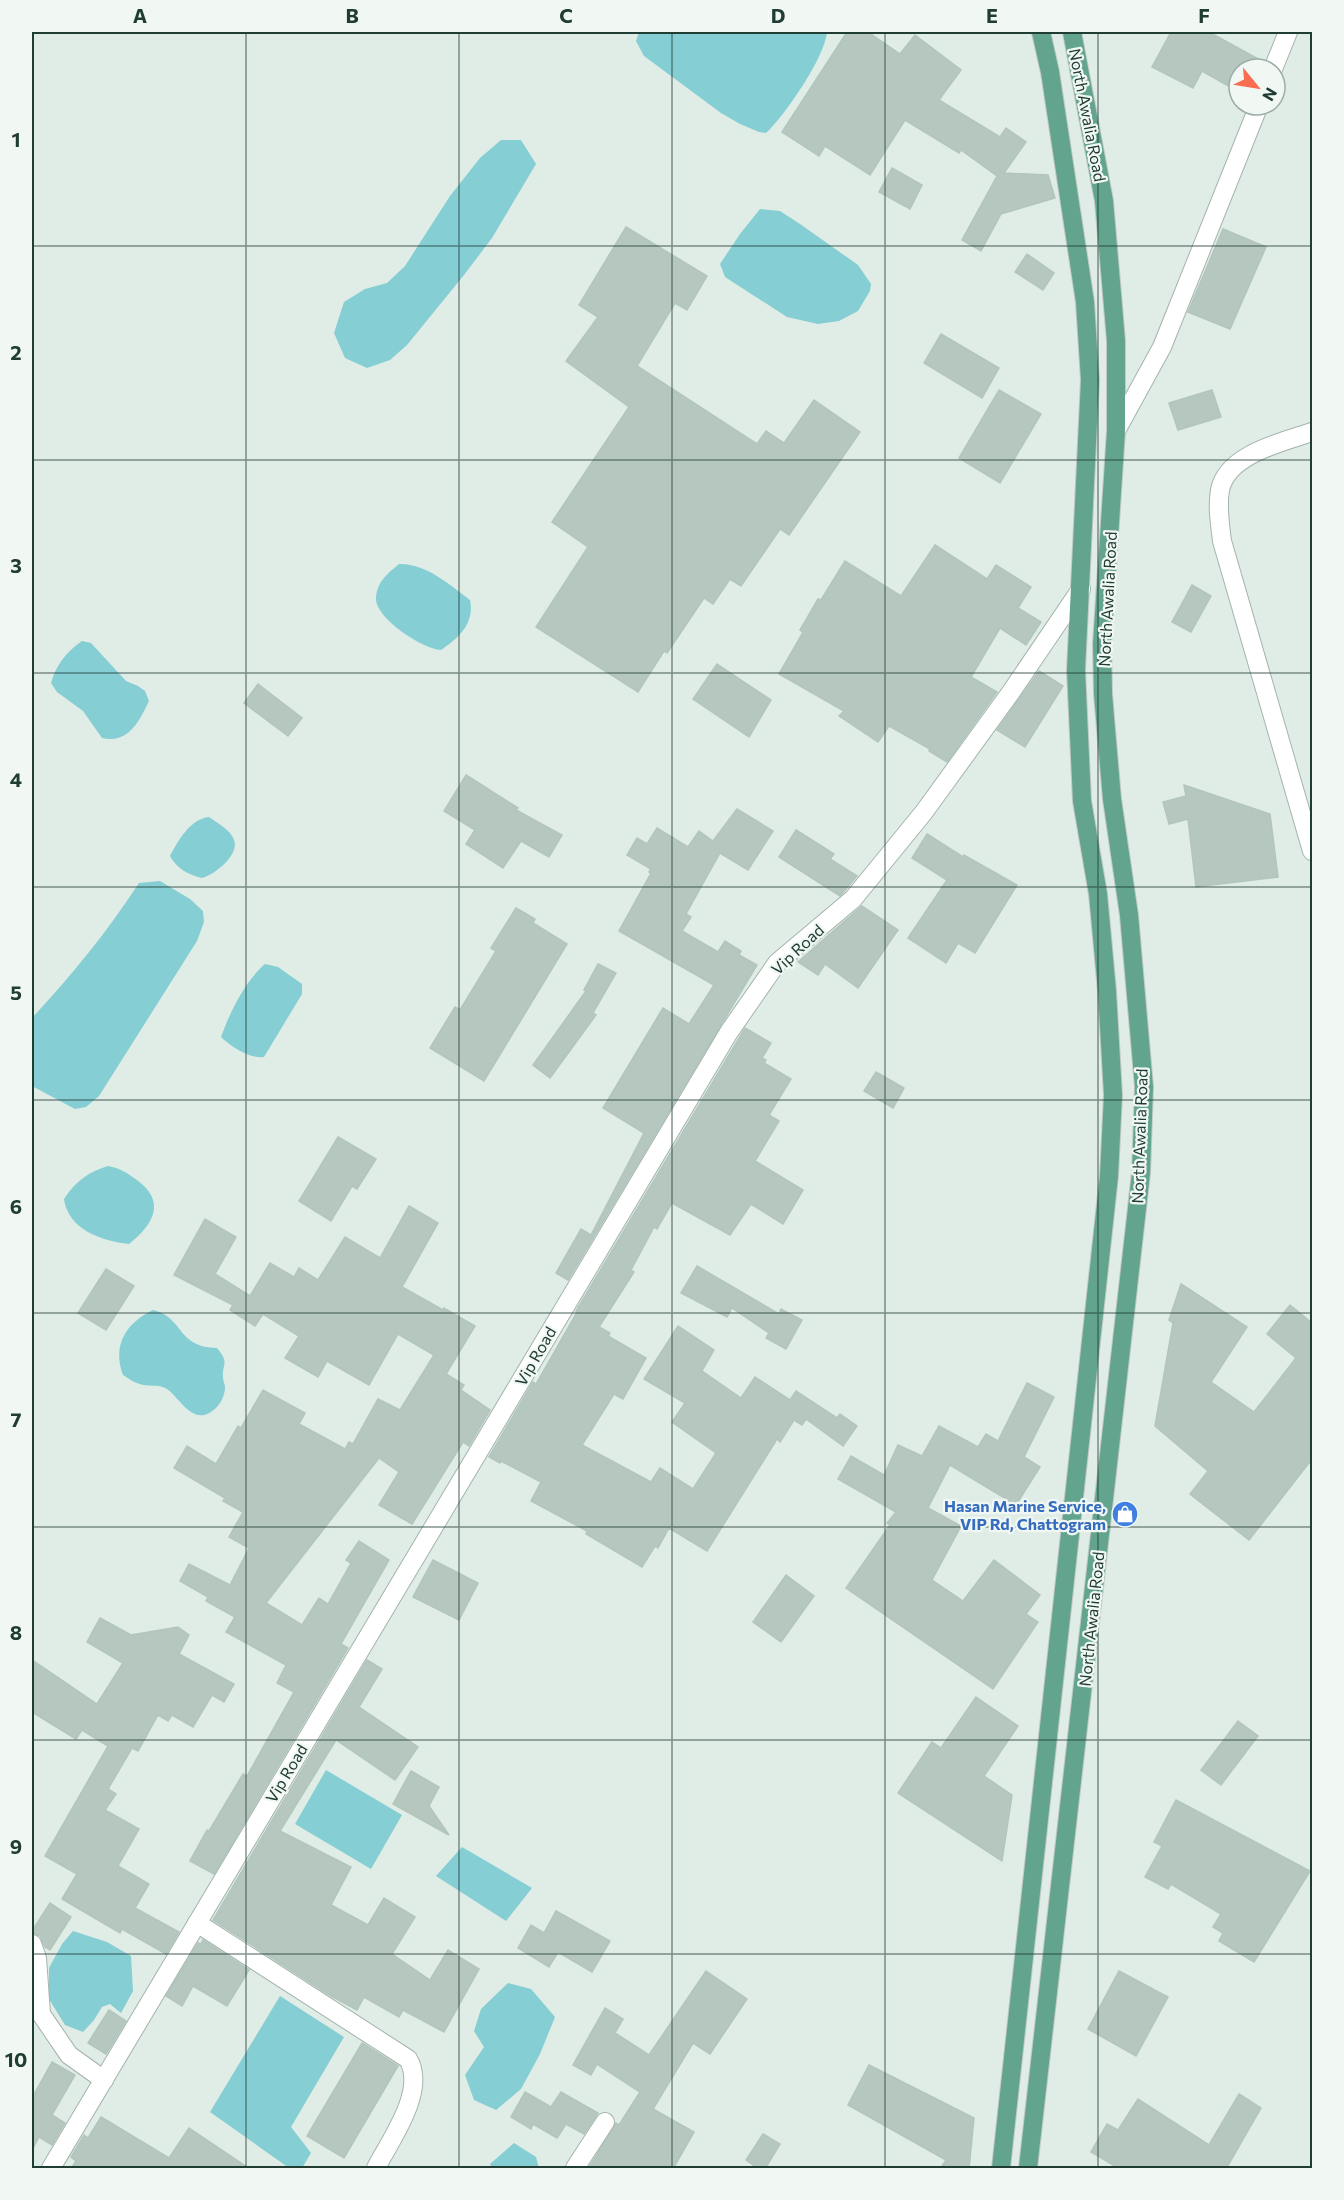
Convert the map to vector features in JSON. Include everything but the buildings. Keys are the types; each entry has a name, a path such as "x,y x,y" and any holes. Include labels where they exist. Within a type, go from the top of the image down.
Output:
{"main road":[{"name":"North Awalia Road","path":"1001,2169 1109,1176 1113,1095 1098,894 1082,801 1076,670 1090,380 1085,302 1050,72 1041,32"},
{"name":"North Awalia Road","path":"1028,2169 1141,1173 1144,1087 1129,915 1112,799 1103,694 1102,644 1116,432 1116,341 1104,201 1072,32"}],"street":[{"path":"1278,57 1288,32"},
{"path":"1116,432 1162,347 1253,117"},
{"path":"1312,432 1251,454 1232,467 1220,487 1218,508 1222,542 1312,851"},
{"name":"Vip Road","path":"51,2169 729,1032 777,963 853,900 924,812 1011,692 1081,589"},
{"path":"197,1923 408,2059 413,2067 412,2097 376,2169"},
{"path":"32,1944 37,1958 41,2014 69,2055 104,2080"},
{"path":"578,2167 605,2122"}],"water":[{"path":"639,32 827,32 825,43 803,85 766,133 740,124 721,113 644,56 636,41"},
{"path":"501,140 521,140 536,164 492,238 407,345 390,360 367,368 345,358 334,333 344,302 365,289 387,283 405,266 450,196 480,158"},
{"path":"760,209 780,211 858,265 871,284 870,291 858,311 839,321 818,324 787,317 725,277 720,264"},
{"path":"399,564 427,571 470,600 468,623 454,640 441,650 423,644 401,631 391,623 377,605 378,587 387,574"},
{"path":"82,641 91,643 126,681 145,691 149,701 137,724 119,738 102,738 83,711 57,692 51,683 62,659"},
{"path":"209,817 230,833 235,846 225,864 202,878 183,870 170,856 190,826"},
{"path":"160,881 190,899 203,911 204,922 197,941 99,1096 86,1107 75,1109 32,1086 32,1018 89,953 139,883"},
{"path":"265,964 278,967 302,984 302,994 264,1057 258,1057 241,1051 221,1037 239,998 251,979"},
{"path":"108,1166 120,1169 137,1180 152,1197 154,1205 150,1221 129,1244 108,1240 79,1226 67,1209 64,1199 83,1178"},
{"path":"153,1310 171,1319 194,1343 217,1348 223,1357 224,1393 218,1406 208,1414 195,1414 188,1410 167,1389 138,1384 123,1375 119,1354 124,1336 135,1321"},
{"path":"326,1770 402,1815 371,1869 295,1824"},
{"path":"462,1847 532,1888 506,1921 436,1876"},
{"path":"73,1931 107,1942 131,1956 133,1991 121,2013 110,2004 102,2007 83,2032 65,2025 49,1999 49,1968 62,1944"},
{"path":"508,1983 531,1989 555,2017 540,2054 521,2089 496,2110 474,2100 465,2075 484,2047 474,2031 481,2009"},
{"path":"280,1996 344,2037 291,2127 311,2153 302,2168 289,2168 210,2112"},
{"path":"514,2143 536,2157 539,2168 492,2168 490,2164"}],"place":[{"name":"Hasan Marine Service, VIP Rd, Chattogram","path":"1125,1514"}]}
